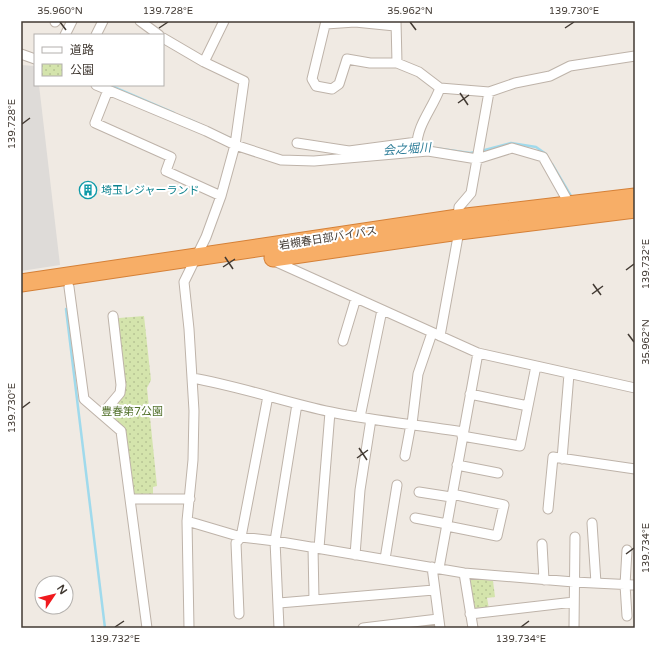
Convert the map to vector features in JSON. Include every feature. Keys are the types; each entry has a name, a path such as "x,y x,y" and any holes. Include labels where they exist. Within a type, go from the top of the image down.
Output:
{"highway":[{"name":"岩槻春日部バイパス","path":"21,295 193,264 270,259 570,205 635,197"},
{"name":"岩槻春日部バイパス","path":"21,283 193,264 458,225 635,209"}],"street":[{"path":"66,34 72,21"},
{"path":"96,34 103,21"},
{"path":"140,21 158,34"},
{"path":"204,62 224,21"},
{"path":"397,63 396,24 326,22 312,79 316,86 332,89 339,84 347,59 370,63 397,63 418,72 440,88 489,92 515,83 550,76 570,66 635,56"},
{"path":"164,39 204,62 244,81 235,145 221,196 184,282 192,378 193,460 187,521 189,628"},
{"path":"21,54 34,59"},
{"path":"98,86 206,131 235,145 281,160 314,162 342,160 417,147"},
{"path":"417,147 426,116 434,105 440,88"},
{"path":"108,90 95,123 171,157 166,171 221,196"},
{"path":"405,456 418,374 436,334 458,225 459,207 471,193 489,92"},
{"path":"297,143 349,151 417,147 428,151 478,154 512,148 543,157 570,205"},
{"path":"342,150 342,160"},
{"path":"270,259 478,353 635,388"},
{"path":"69,287 76,320 84,399 121,431 147,628"},
{"path":"343,341 356,298"},
{"path":"360,417 382,310"},
{"path":"104,412 120,393 121,385 113,316"},
{"path":"363,628 439,623 434,590 436,568 447,525 462,434 478,353"},
{"path":"192,378 230,385 330,412 411,424 520,446 536,366"},
{"path":"562,459 569,374"},
{"path":"470,394 528,406"},
{"path":"239,614 236,544 241,537 268,396"},
{"path":"279,628 275,541 297,404"},
{"path":"314,600 316,548 330,412"},
{"path":"355,554 360,490 371,419"},
{"path":"548,509 553,457 635,469"},
{"path":"457,465 498,473"},
{"path":"385,559 397,485"},
{"path":"415,518 498,536 504,505 419,492"},
{"path":"130,499 190,499"},
{"path":"187,521 241,537 275,541 464,573 544,580 635,585"},
{"path":"592,523 596,583"},
{"path":"574,628 575,537"},
{"path":"542,544 544,580"},
{"path":"626,550 625,585 627,616"},
{"path":"464,573 472,628"},
{"path":"279,603 434,590"},
{"path":"470,614 574,602"}],"green space":[{"name":"豊春第7公園","path":"144,316 151,380 147,388 157,486 153,487 153,495 139,496 134,494 125,429 108,412 123,394 115,321 119,318"},
{"path":"472,578 493,581 495,597 487,598 489,609 473,611 469,580"}],"shaded area":[{"path":"21,65 34,66 34,86 39,86 60,265 21,271"}],"waterway":[{"path":"111,86 174,113"},
{"path":"188,119 234,140"},
{"name":"会之堀川","path":"481,151 511,143 536,147 546,154"},
{"name":"会之堀川","path":"420,146 470,153 476,152"},
{"name":"会之堀川","path":"552,164 571,196"},
{"path":"66,309 105,628"}],"place":[{"name":"埼玉レジャーランド","path":"88,190"}]}
